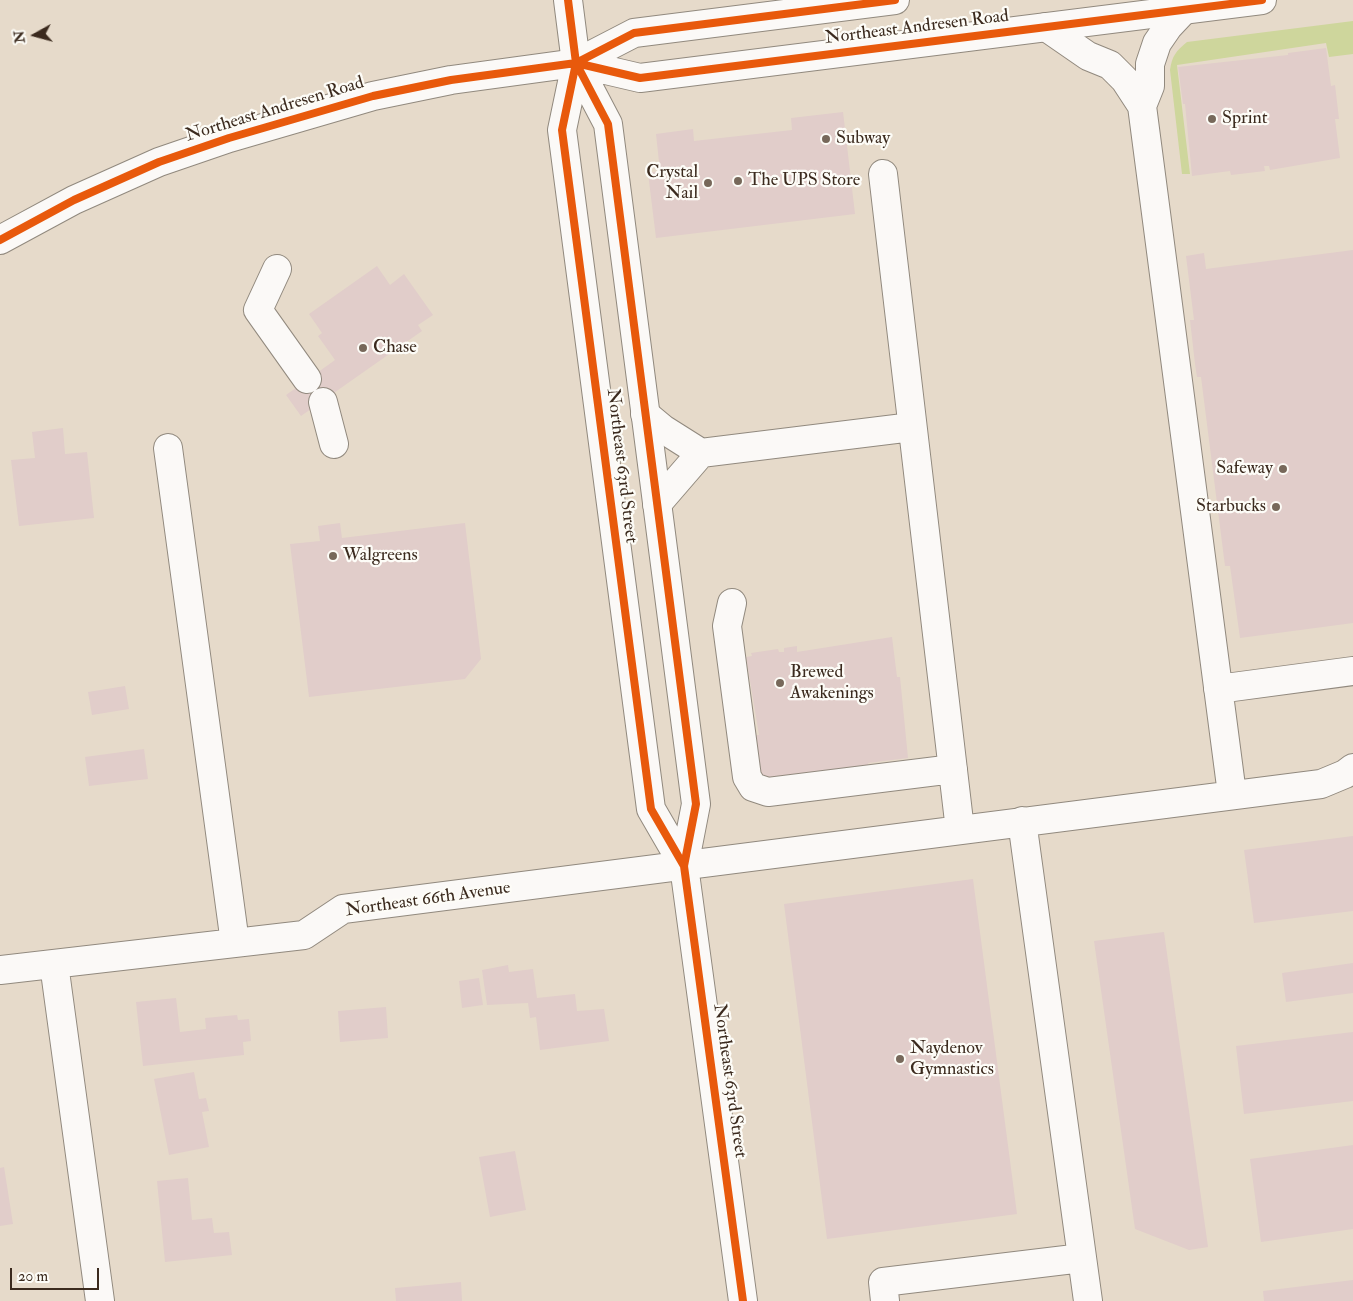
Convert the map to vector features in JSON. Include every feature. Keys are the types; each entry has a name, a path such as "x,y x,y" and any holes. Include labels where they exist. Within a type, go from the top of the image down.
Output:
{"main road":[{"name":"Northeast 63rd Street","path":"568,0 576,63 562,130 647,780 651,809 684,866"},
{"name":"Northeast Andresen Road","path":"0,240 116,180 229,138 319,110 410,88 470,77 576,63 634,33 895,0"},
{"name":"Northeast Andresen Road","path":"576,63 640,78 1262,0"},
{"path":"1142,106 1150,86 1150,64 1157,43 1168,27 1184,10"},
{"path":"1046,27 1088,56 1110,65 1125,80 1142,106 1232,794"},
{"name":"Northeast 63rd Street","path":"576,63 608,124 696,804 684,866 743,1301"},
{"path":"883,174 960,830"},
{"path":"277,269 258,310 307,380"},
{"path":"323,402 334,444"},
{"path":"645,414 663,429 701,453 912,427"},
{"path":"168,448 235,943"},
{"path":"657,504 701,453"},
{"path":"732,603 727,626 747,777 753,787 757,790 768,792 953,769"},
{"path":"1218,689 1353,670"},
{"name":"Northeast 66th Avenue","path":"0,970 304,935 343,909 1321,784 1345,774 1353,768"},
{"path":"1022,821 1088,1301"},
{"path":"54,964 100,1301"},
{"path":"885,1301 882,1282 1082,1258"}],"green space":[{"path":"1353,21 1353,54 1329,57 1326,43 1177,65 1190,174 1182,174 1170,70 1173,57 1183,45 1187,42"}],"building":[{"path":"1326,48 1331,86 1335,85 1339,119 1335,119 1340,158 1270,170 1269,166 1264,166 1265,171 1231,175 1230,171 1192,176 1185,104 1183,104 1178,67 1288,55 1288,53"},
{"path":"843,112 855,214 656,238 648,173 660,171 656,134 693,129 694,141 792,130 791,118"},
{"name":"Safeway","path":"1353,250 1353,623 1240,638 1230,566 1225,566 1201,377 1197,377 1195,364 1190,320 1194,320 1186,256 1204,253 1206,269"},
{"name":"Chase","path":"377,266 390,285 404,274 433,315 418,325 422,331 301,416 286,395 335,360 318,336 322,333 309,314"},
{"path":"63,428 65,454 87,452 94,518 19,526 11,460 35,458 32,432"},
{"name":"Walgreens","path":"340,523 342,538 465,523 481,659 465,679 309,697 290,544 320,541 318,526"},
{"path":"892,637 897,677 900,677 908,758 868,763 869,767 762,778 756,735 759,735 746,657 752,656 751,653 778,649 779,652 784,652 784,648 797,646 797,652"},
{"path":"125,686 129,709 92,715 88,692"},
{"path":"144,749 148,779 89,786 85,757"},
{"path":"1353,836 1353,911 1254,923 1244,850"},
{"name":"Naydenov Gymnastics","path":"973,879 1017,1214 827,1239 784,904"},
{"path":"1164,932 1208,1247 1189,1250 1135,1229 1094,941"},
{"path":"1353,963 1353,993 1286,1002 1282,973"},
{"path":"508,965 509,972 533,969 537,998 575,994 577,1011 604,1009 609,1041 540,1050 536,1017 530,1018 528,1003 487,1005 482,970"},
{"path":"479,978 483,1005 462,1008 459,981"},
{"path":"176,998 180,1032 206,1029 205,1018 237,1015 238,1020 249,1019 251,1041 243,1042 244,1055 143,1066 136,1002"},
{"path":"386,1007 388,1038 340,1042 338,1011"},
{"path":"1353,1032 1353,1101 1244,1114 1236,1046"},
{"path":"194,1072 199,1099 206,1098 209,1111 202,1112 209,1147 169,1155 154,1079"},
{"path":"1353,1145 1353,1229 1261,1242 1250,1159"},
{"path":"515,1151 526,1210 490,1217 479,1157"},
{"path":"4,1167 13,1224 0,1226 0,1168"},
{"path":"188,1178 192,1220 212,1218 214,1233 229,1232 232,1255 165,1262 157,1181"},
{"path":"1353,1280 1353,1301 1264,1301 1263,1291"},
{"path":"461,1282 462,1301 396,1301 395,1288"}],"cycle path":[{"path":"568,0 576,63 608,124 696,804 684,866 743,1301"},
{"path":"576,63 634,33 895,0"},
{"path":"0,240 74,200 159,162 229,138 373,96 451,80 576,63 640,78 1262,0"},
{"path":"576,63 562,130 651,809 684,866"}],"place":[{"name":"Sprint","path":"1212,119"},
{"name":"Subway","path":"826,139"},
{"name":"The UPS Store","path":"738,181"},
{"name":"Crystal Nail","path":"708,183"},
{"name":"Chase","path":"363,348"},
{"name":"Safeway","path":"1283,469"},
{"name":"Starbucks","path":"1276,507"},
{"name":"Walgreens","path":"333,556"},
{"name":"Brewed Awakenings","path":"780,683"},
{"name":"Naydenov Gymnastics","path":"900,1059"}]}
